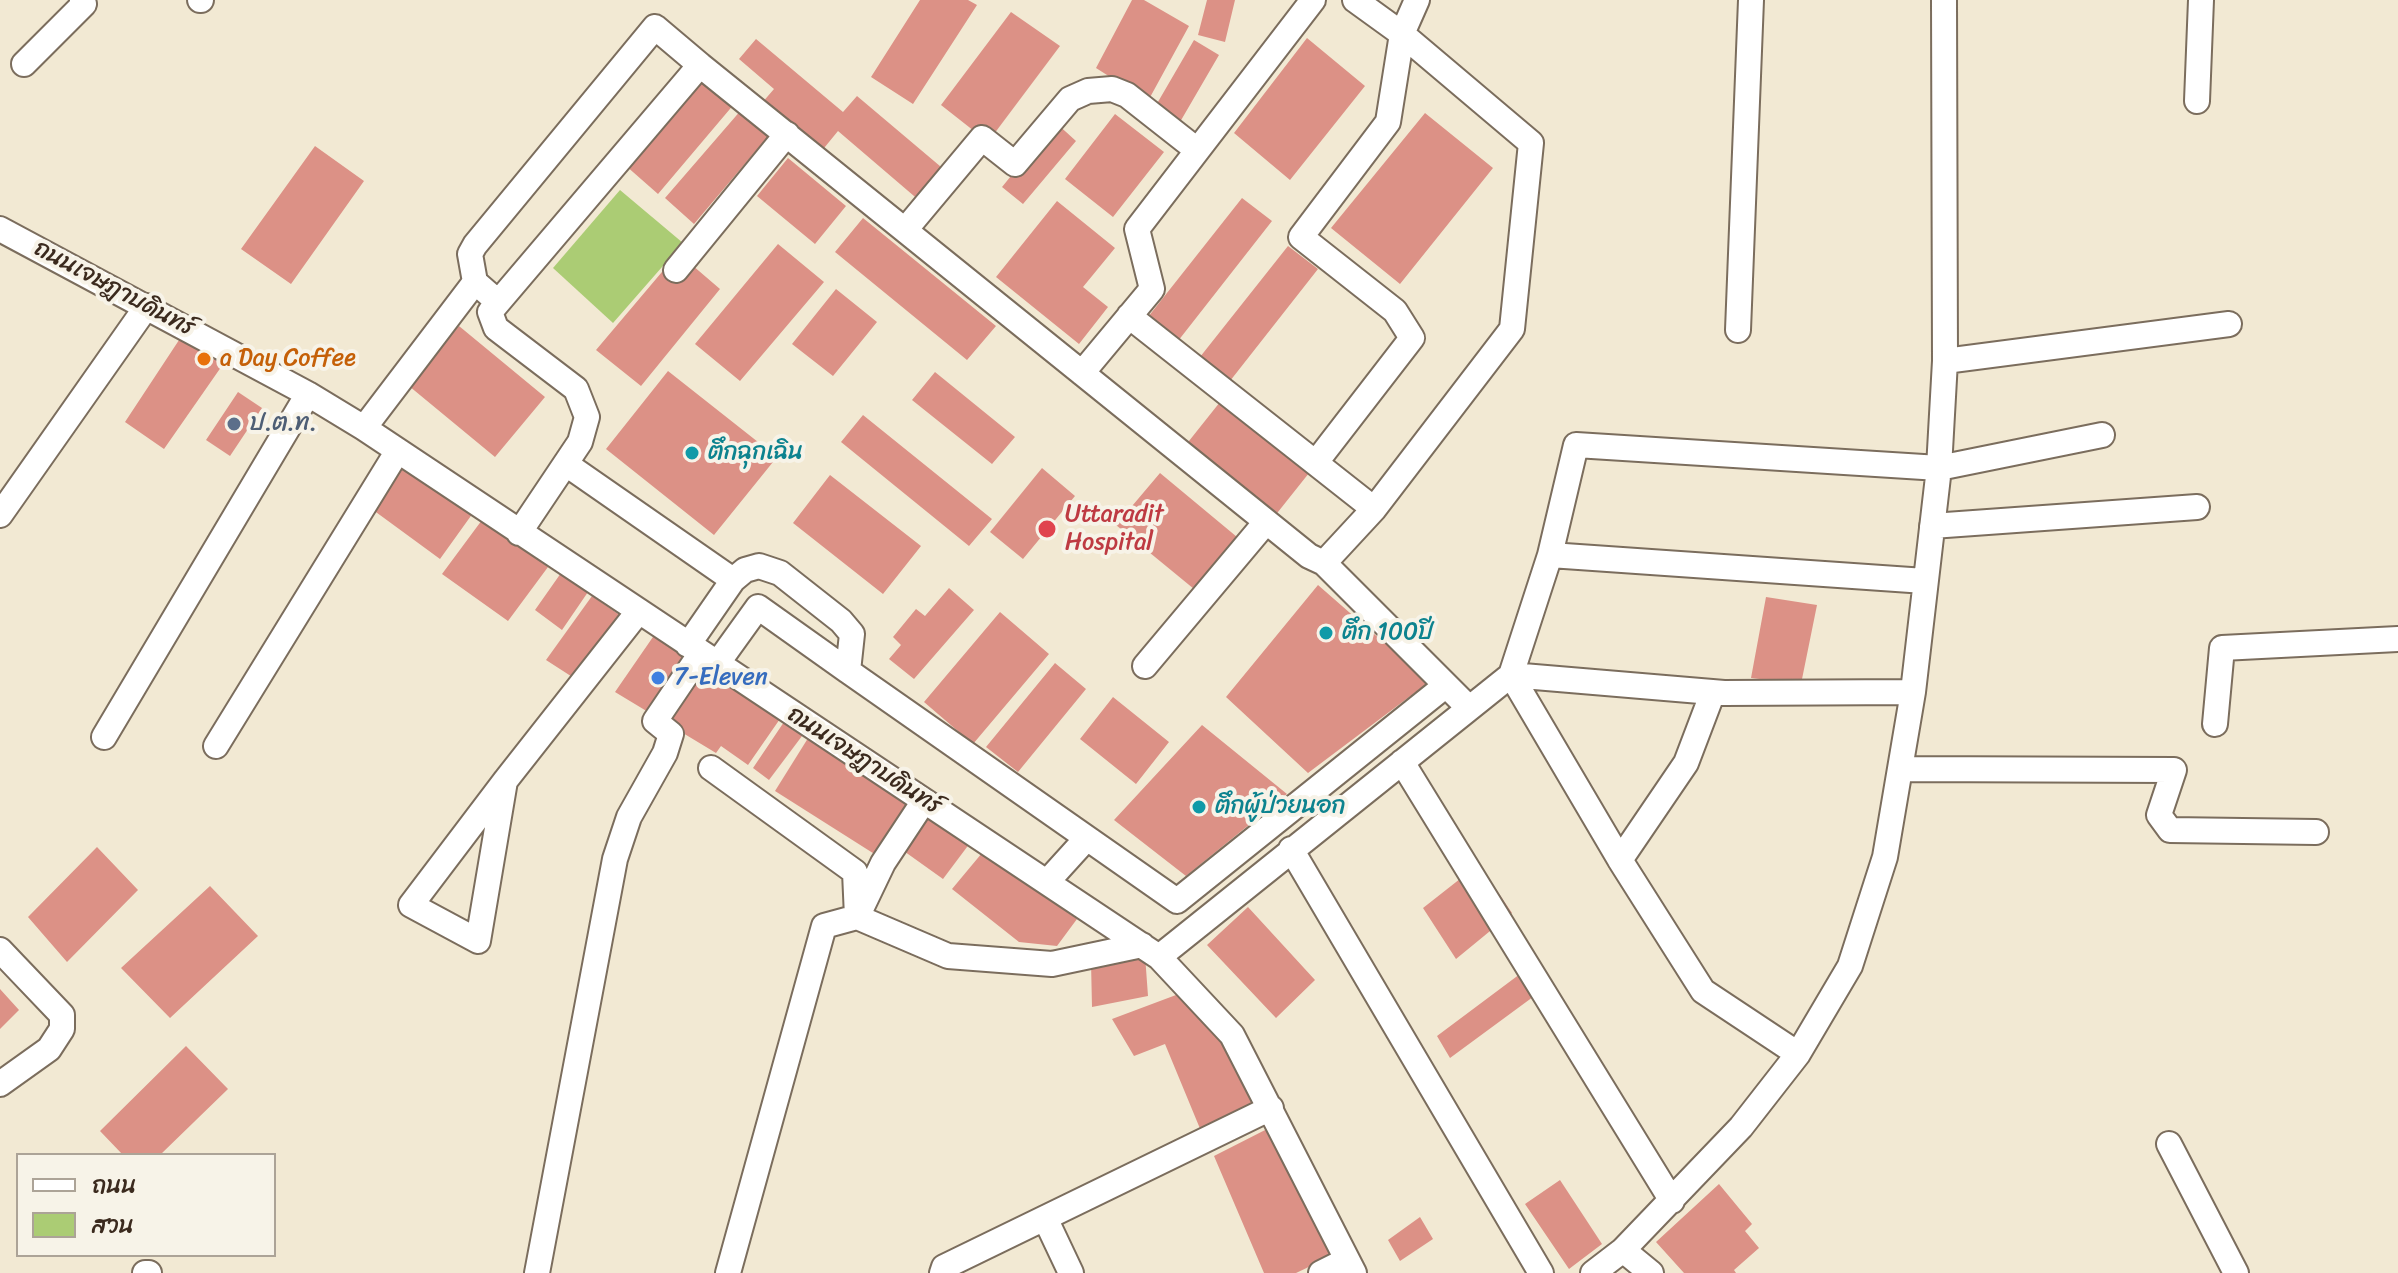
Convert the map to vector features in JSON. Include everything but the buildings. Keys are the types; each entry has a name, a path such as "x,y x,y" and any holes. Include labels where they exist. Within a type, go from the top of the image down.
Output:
{"street":[{"path":"24,64 84,4 82,0"},
{"path":"1082,373 1152,289 1137,229 1313,0"},
{"path":"1324,563 1374,509 1512,329 1531,143 1402,34 1355,0"},
{"path":"1317,461 1412,338 1395,311 1301,237 1388,122 1402,34 1417,0"},
{"path":"1738,330 1751,0"},
{"path":"1593,1273 1623,1250 1672,1201 1741,1127 1798,1054 1850,966 1885,857 1913,692 1939,468 1945,361 1944,0"},
{"path":"2197,101 2201,0"},
{"path":"498,302 475,282 470,254 655,27 1266,522 1309,556 1324,563 1469,708"},
{"path":"519,533 580,442 587,417 576,389 496,328 490,312 700,65"},
{"path":"905,230 982,138 1015,164 1070,99 1088,91 1112,89 1127,95 1197,150"},
{"path":"676,270 787,134"},
{"name":"ถนนเจษฎาบดินทร์","path":"0,229 308,394 364,428 1151,951 1232,1035 1350,1266"},
{"path":"364,428 475,282"},
{"path":"0,515 147,306"},
{"path":"1129,316 1317,461 1374,509"},
{"path":"1945,361 2229,324"},
{"path":"104,737 308,394"},
{"path":"728,1273 824,926 857,917 948,956 1052,964 1151,951 1213,912 1511,675 1550,555 1576,445 1939,468 2102,435"},
{"path":"216,746 397,452"},
{"path":"566,464 733,580"},
{"path":"1932,526 2197,507"},
{"path":"1145,666 1266,522"},
{"path":"1550,555 1925,581"},
{"path":"537,1273 615,859 629,817 665,753 671,734 655,721 702,654 717,604 733,580 745,570 759,566 780,573 841,621 852,634 848,671"},
{"path":"717,604 745,624"},
{"path":"702,654 745,624 758,607 1177,901 1445,686"},
{"path":"505,781 478,941 411,905 505,781 638,612"},
{"path":"2215,724 2222,648 2398,639"},
{"path":"1511,675 1713,692 1913,692"},
{"path":"1511,675 1620,860 1703,991 1798,1054"},
{"path":"1620,860 1686,763 1713,692"},
{"path":"1402,762 1672,1201"},
{"path":"711,768 855,872 857,917"},
{"path":"1902,769 2174,770 2159,815 2170,830 2316,832"},
{"path":"857,917 883,863 924,801"},
{"path":"1047,882 1086,839"},
{"path":"1291,849 1541,1273"},
{"path":"1192,891 1213,912"},
{"path":"0,950 62,1015 62,1029 49,1049 0,1084"},
{"path":"942,1273 944,1267 1271,1108"},
{"path":"2169,1144 2236,1273"},
{"path":"1045,1218 1071,1273"},
{"path":"1623,1250 1651,1273"},
{"path":"1321,1273 1350,1266"}],"green space":[{"path":"620,190 683,243 613,323 553,268"}],"place":[{"name":"a Day Coffee","path":"204,359"},
{"name":"ป.ต.ท.","path":"234,424"},
{"name":"ตึกฉุกเฉิน","path":"692,453"},
{"name":"Uttaradit Hospital","path":"1047,529"},
{"name":"ตึก 100ปี","path":"1326,633"},
{"name":"7-Eleven","path":"658,678"},
{"name":"ตึกผู้ป่วยนอก","path":"1199,807"}]}
